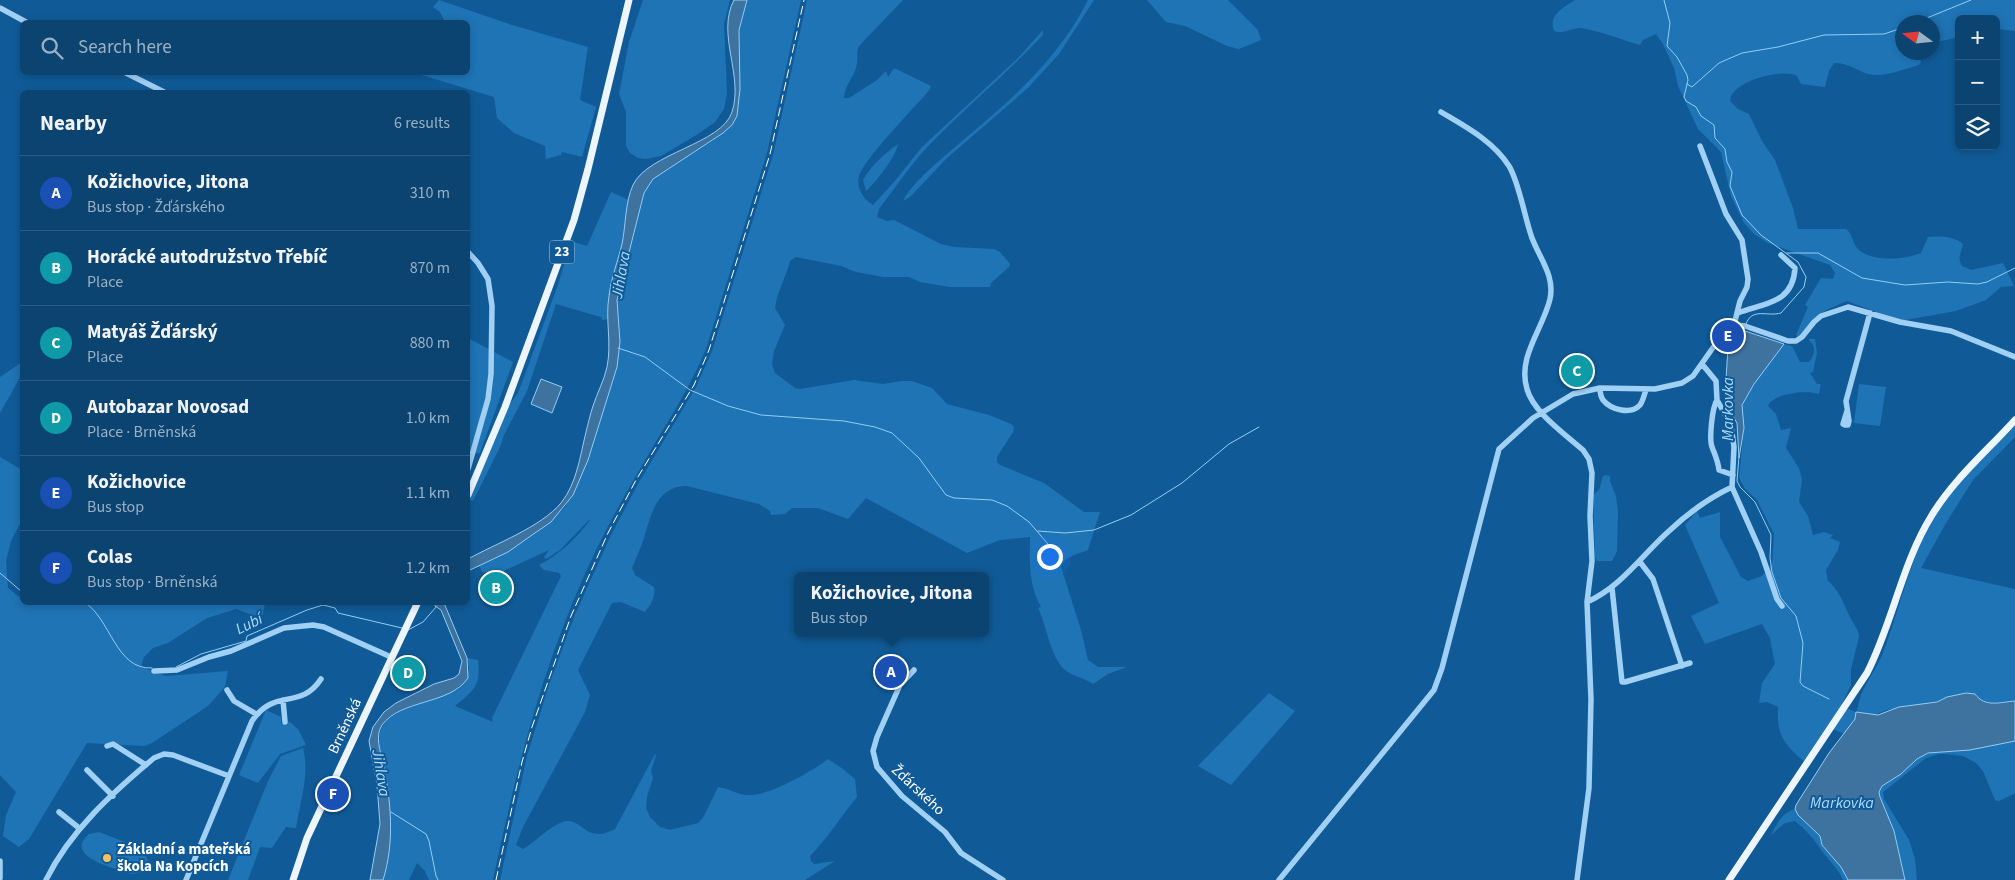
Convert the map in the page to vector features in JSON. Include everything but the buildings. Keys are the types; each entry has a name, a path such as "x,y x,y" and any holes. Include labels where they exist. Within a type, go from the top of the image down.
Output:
{"main road":[{"name":"23","path":"470,489 505,407 574,220 629,0"},
{"path":"1729,880 1867,673 1878,653 1916,546 1932,515 1953,485 2015,420"},
{"name":"Brněnská","path":"293,880 307,838 417,605"}],"street":[{"path":"0,8 22,20"},
{"path":"130,75 160,90"},
{"path":"1441,112 1481,135 1509,166 1533,240 1550,279 1550,298 1544,319 1531,347 1524,372 1527,390 1532,402 1533,418"},
{"path":"1278,880 1434,690 1442,668 1499,449 1533,418 1574,394 1600,388 1646,390 1667,388 1682,383 1693,376 1724,332 1734,325 1748,279 1742,240 1726,214 1700,146"},
{"path":"470,254 488,279 492,306 491,374 488,399 470,462"},
{"path":"1738,313 1773,303 1780,298 1792,283 1795,268 1781,255"},
{"path":"1734,325 1745,326 1788,341 1796,341 1821,316 1843,307 1852,307 1900,322 1951,331 2015,356"},
{"path":"1847,411 1847,396 1854,379 1870,313"},
{"path":"1702,364 1716,380 1717,400 1731,425 1734,447 1732,487 1761,552 1777,599 1782,606"},
{"path":"1600,388 1603,400 1624,411 1631,411 1641,404 1646,390"},
{"path":"1717,400 1711,413 1712,446 1717,456 1719,470 1733,475"},
{"path":"1532,402 1583,450 1589,459 1592,473 1590,516 1592,561 1587,602 1590,650 1590,770 1577,880"},
{"path":"1587,602 1612,588 1640,562 1669,530 1706,501 1732,487"},
{"path":"1640,562 1653,579 1682,666"},
{"path":"1612,588 1622,682 1690,663"},
{"path":"154,671 177,670 230,651 284,628 314,625 328,628 391,657"},
{"name":"Žďárského","path":"914,670 900,685 877,737 873,751 877,767 902,796 945,832 961,853 1003,880"},
{"path":"186,880 229,776 244,732 256,714 268,704 300,698 307,694 317,681"},
{"path":"227,690 234,701 256,714"},
{"path":"283,700 285,722"},
{"path":"107,746 112,744 146,765"},
{"path":"46,880 64,847 79,828 146,765 159,756 168,754 229,776"},
{"path":"87,770 113,796"},
{"path":"59,812 79,828"},
{"path":"0,861 0,878 7,880"}],"shaded area":[{"path":"439,0 512,25 588,47 580,100 596,107 582,157 562,152 561,155 546,159 545,146 514,133 497,118 494,97 422,75 470,75 470,20 444,20 440,12 433,7"},
{"path":"643,0 730,0 724,24 727,94 724,109 715,122 698,134 661,156 646,159 638,158 630,153 626,146 626,112 619,94 629,42"},
{"path":"747,0 801,0 767,153 706,349 682,398 604,535 562,629 534,711 512,795 493,880 429,880 425,871 417,863 409,880 383,880 388,855 390,819 389,800 379,750 379,738 382,727 388,719 402,711 459,689 469,669 467,658 478,660 477,682 467,696 455,706 493,722 492,718 561,576 559,573 544,570 539,565 567,546 590,520 560,550 546,559 544,557 549,550 495,575 483,573 479,566 525,540 566,506 617,367 620,342 617,301 644,193 653,179 712,141 732,125 737,116 740,89 739,30"},
{"path":"807,0 903,0 859,46 855,72 846,89 844,98 849,98 877,80 886,71 888,77 894,68 931,86 868,160 859,176 861,193 873,205 922,147 1018,58 1043,30 1043,35 1030,49 927,148 879,209 877,217 887,221 894,220 941,244 954,247 994,249 1000,252 1010,264 1009,267 991,283 990,287 949,287 920,282 909,277 883,277 856,272 841,266 796,257 790,261 776,302 775,308 785,325 774,351 772,364 775,373 795,388 800,389 854,380 883,384 912,381 932,388 947,404 989,415 1011,424 1014,427 1013,432 997,457 997,462 1000,465 1044,483 1084,512 1100,512 1088,550 1068,558 1061,567 1081,630 1088,660 1098,667 1127,667 1108,674 1093,684 1068,672 1060,664 1052,649 1038,608 1041,607 1032,581 1030,537 1000,540 967,553 866,498 848,519 818,508 792,508 785,514 771,515 770,511 759,504 687,486 677,487 662,496 657,503 632,568 635,575 654,587 652,600 645,612 621,602 612,603 578,670 590,695 585,712 523,827 516,845 523,849 556,825 567,821 598,834 615,829 655,754 651,771 653,778 647,797 646,808 650,817 660,827 670,830 698,823 703,818 718,787 744,795 756,795 778,788 828,759 855,779 857,797 810,856 814,864 835,861 805,880 500,880 527,756 549,685 574,617 611,535 639,482 696,387 712,351 773,155"},
{"path":"1088,0 1094,0 1059,54 1028,88 947,158 910,197 903,201 923,175 1003,106 1035,74 1064,39"},
{"path":"1147,0 1228,0 1258,30 1261,40 1239,49 1227,46 1185,26 1166,22"},
{"path":"1575,0 2015,0 2015,31 2000,29 2000,15 1955,15 1955,38 1940,41 1940,15 1895,15 1895,60 1921,60 1919,65 1874,75 1844,64 1834,63 1829,71 1825,87 1801,84 1797,76 1790,74 1769,75 1748,82 1739,88 1733,94 1730,101 1738,109 1749,114 1762,141 1775,160 1793,208 1798,229 1846,229 1858,249 1879,258 1907,257 1921,253 1928,237 1951,238 1963,244 1960,258 1962,266 1971,270 2003,263 2014,286 2001,287 1986,300 1956,311 1900,321 1847,301 1830,308 1815,318 1800,338 1796,335 1808,307 1805,305 1821,278 1833,279 1835,273 1830,265 1768,243 1754,234 1744,223 1731,196 1721,152 1698,129 1678,86 1674,68 1663,44 1656,34 1643,40 1640,45 1582,28 1557,32 1554,31 1553,21 1562,9"},
{"path":"898,144 890,162 866,191 863,180 866,175 878,160"},
{"path":"611,192 629,200 622,244 609,296 609,319 602,320 601,317 556,304 527,391 473,501 470,500 508,406 518,393 558,285 571,241 587,246"},
{"path":"470,339 513,362 480,453 470,454"},
{"path":"1808,339 1815,339 1817,353 1813,372 1810,373 1817,384 1821,384 1819,394 1806,392 1783,395 1768,406 1776,414 1781,430 1791,428 1786,448 1799,468 1802,480 1799,502 1808,516 1813,535 1824,532 1833,535 1830,538 1840,542 1838,550 1826,570 1828,581 1839,594 1859,637 1851,669 1851,685 1841,706 1856,712 1855,719 1844,734 1831,728 1807,764 1793,752 1784,740 1779,726 1778,707 1767,702 1759,703 1762,683 1775,664 1770,638 1762,624 1705,644 1691,616 1719,603 1685,525 1697,511 1700,518 1720,512 1720,537 1741,577 1748,581 1762,576 1772,564 1774,534 1757,500 1745,489 1739,478 1744,428 1741,407 1754,384 1784,344 1792,346 1800,362 1809,362 1814,350 1813,344"},
{"path":"20,363 20,378 0,413 0,377"},
{"path":"1859,384 1886,387 1880,426 1854,423"},
{"path":"2015,426 2015,437 1973,480 1921,568 2015,589 2015,701 1988,702 1983,701 1975,694 1966,693 1947,697 1940,701 1887,710 1874,715 1857,712 1864,688 1883,653 1910,571 1930,524 1958,484"},
{"path":"0,457 20,469 20,524 11,541 6,561 8,588 20,597 20,605 265,605 261,616 236,609 207,618 168,643 153,648 144,657 141,667 166,676 228,671 225,687 208,706 145,746 87,743 29,839 19,847 3,836 6,815 16,792 0,775"},
{"path":"1603,476 1610,476 1616,496 1618,511 1617,551 1612,561 1597,561 1595,557 1593,495 1599,490"},
{"path":"1269,693 1295,711 1231,785 1198,766"},
{"path":"266,710 281,717 281,723 290,722 298,729 306,745 280,754 258,783 239,775"},
{"path":"2015,741 2015,793 1999,801 1995,800 1983,771 1976,763 1963,756 1946,754 1926,758 1883,792 1884,799 1909,840 1915,859 1917,880 1905,880 1894,831 1880,797 1879,792 1882,786 1901,774 1916,759 1928,753 1970,750"},
{"path":"303,748 305,778 296,828 286,827 272,848 260,847 248,880 228,880 268,781 281,756"},
{"path":"1795,809 1798,815 1820,836 1822,845 1841,867 1848,880 1843,880 1813,839 1795,821 1785,823 1771,835 1783,816"},
{"path":"99,832 143,849 148,861 144,869 131,874 104,865 87,855 82,849 82,842 89,834"}],"water":[{"name":"Jihlava","path":"734,0 747,0 739,30 740,89 737,116 732,125 723,133 653,179 644,193 617,300 620,342 617,367 588,460 573,495 551,522 508,552 470,570 470,558 542,520 561,503 571,487 592,409 607,367 609,296 622,244 630,192 641,174 668,156 700,141 714,132 725,123 732,112 735,84 729,41 729,13"},
{"path":"1739,329 1784,344 1754,384 1742,405 1744,428 1739,458 1737,423 1727,406 1725,395 1728,347"},
{"path":"541,379 562,387 552,413 531,404"},
{"name":"Jihlava","path":"445,605 467,658 468,678 460,687 450,693 401,710 390,717 380,729 379,744 388,792 391,821 387,866 383,880 370,880 380,824 377,785 369,741 373,727 384,712 396,703 434,684 454,678 459,674 462,661 441,610 435,606"},
{"name":"Markovka","path":"1966,693 1975,694 1988,703 2015,701 2015,741 1970,750 1928,753 1917,759 1901,774 1882,786 1879,792 1880,797 1894,831 1905,880 1848,880 1841,867 1822,845 1820,836 1798,815 1795,809 1796,805 1829,753 1855,719 1856,712 1878,715 1899,707 1937,702 1947,697"}],"waterway":[{"name":"Markovka","path":"1664,0 1670,23 1667,46 1677,57 1687,75 1688,80 1684,97 1686,101 1696,107 1701,116 1714,125 1715,138 1725,149 1727,162 1732,172 1730,186 1742,215 1761,235 1798,262 1806,277 1804,287 1781,313 1756,314 1746,324"},
{"path":"1934,15 1971,0"},
{"path":"1687,84 1692,87 1719,63 1742,53 1778,47 1824,35 1884,34 1895,30"},
{"path":"1787,253 1818,253 1862,278 1905,285 1948,282 1978,284 1987,282 2015,268"},
{"path":"618,348 645,357 690,390 728,406 761,415 844,421 875,427 892,433 919,458 946,495 954,498 992,500 1007,506 1029,522 1048,544"},
{"path":"1038,531 1065,533 1094,530 1131,515 1182,483 1229,444 1259,427"},
{"name":"Markovka","path":"1739,456 1737,481 1740,487 1755,502 1771,535 1770,558 1772,572 1781,598 1796,616 1803,643 1800,682 1803,686 1829,699"},
{"name":"Lubí","path":"0,573 20,590"},
{"name":"Lubí","path":"87,605 101,619 114,642 130,661 140,666 152,668"},
{"name":"Lubí","path":"176,667 201,654 246,641 247,636 323,605 335,608 338,613 402,628"},
{"name":"Lubí","path":"408,630 423,622 437,606"},
{"path":"391,812 426,834 438,880"}],"railway":[{"path":"496,880 522,762 532,727 571,616 608,533 636,480 694,385 709,350 770,154 804,0"}],"place":[{"name":"Kožichovice","path":"1728,336"},
{"name":"Matyáš Žďárský","path":"1577,371"},
{"name":"Horácké autodružstvo Třebíč","path":"496,588"},
{"name":"Kožichovice, Jitona","path":"891,672"},
{"name":"Autobazar Novosad","path":"408,673"},
{"name":"Colas","path":"333,794"},
{"name":"Základní a mateřská škola Na Kopcích","path":"107,858"}]}
